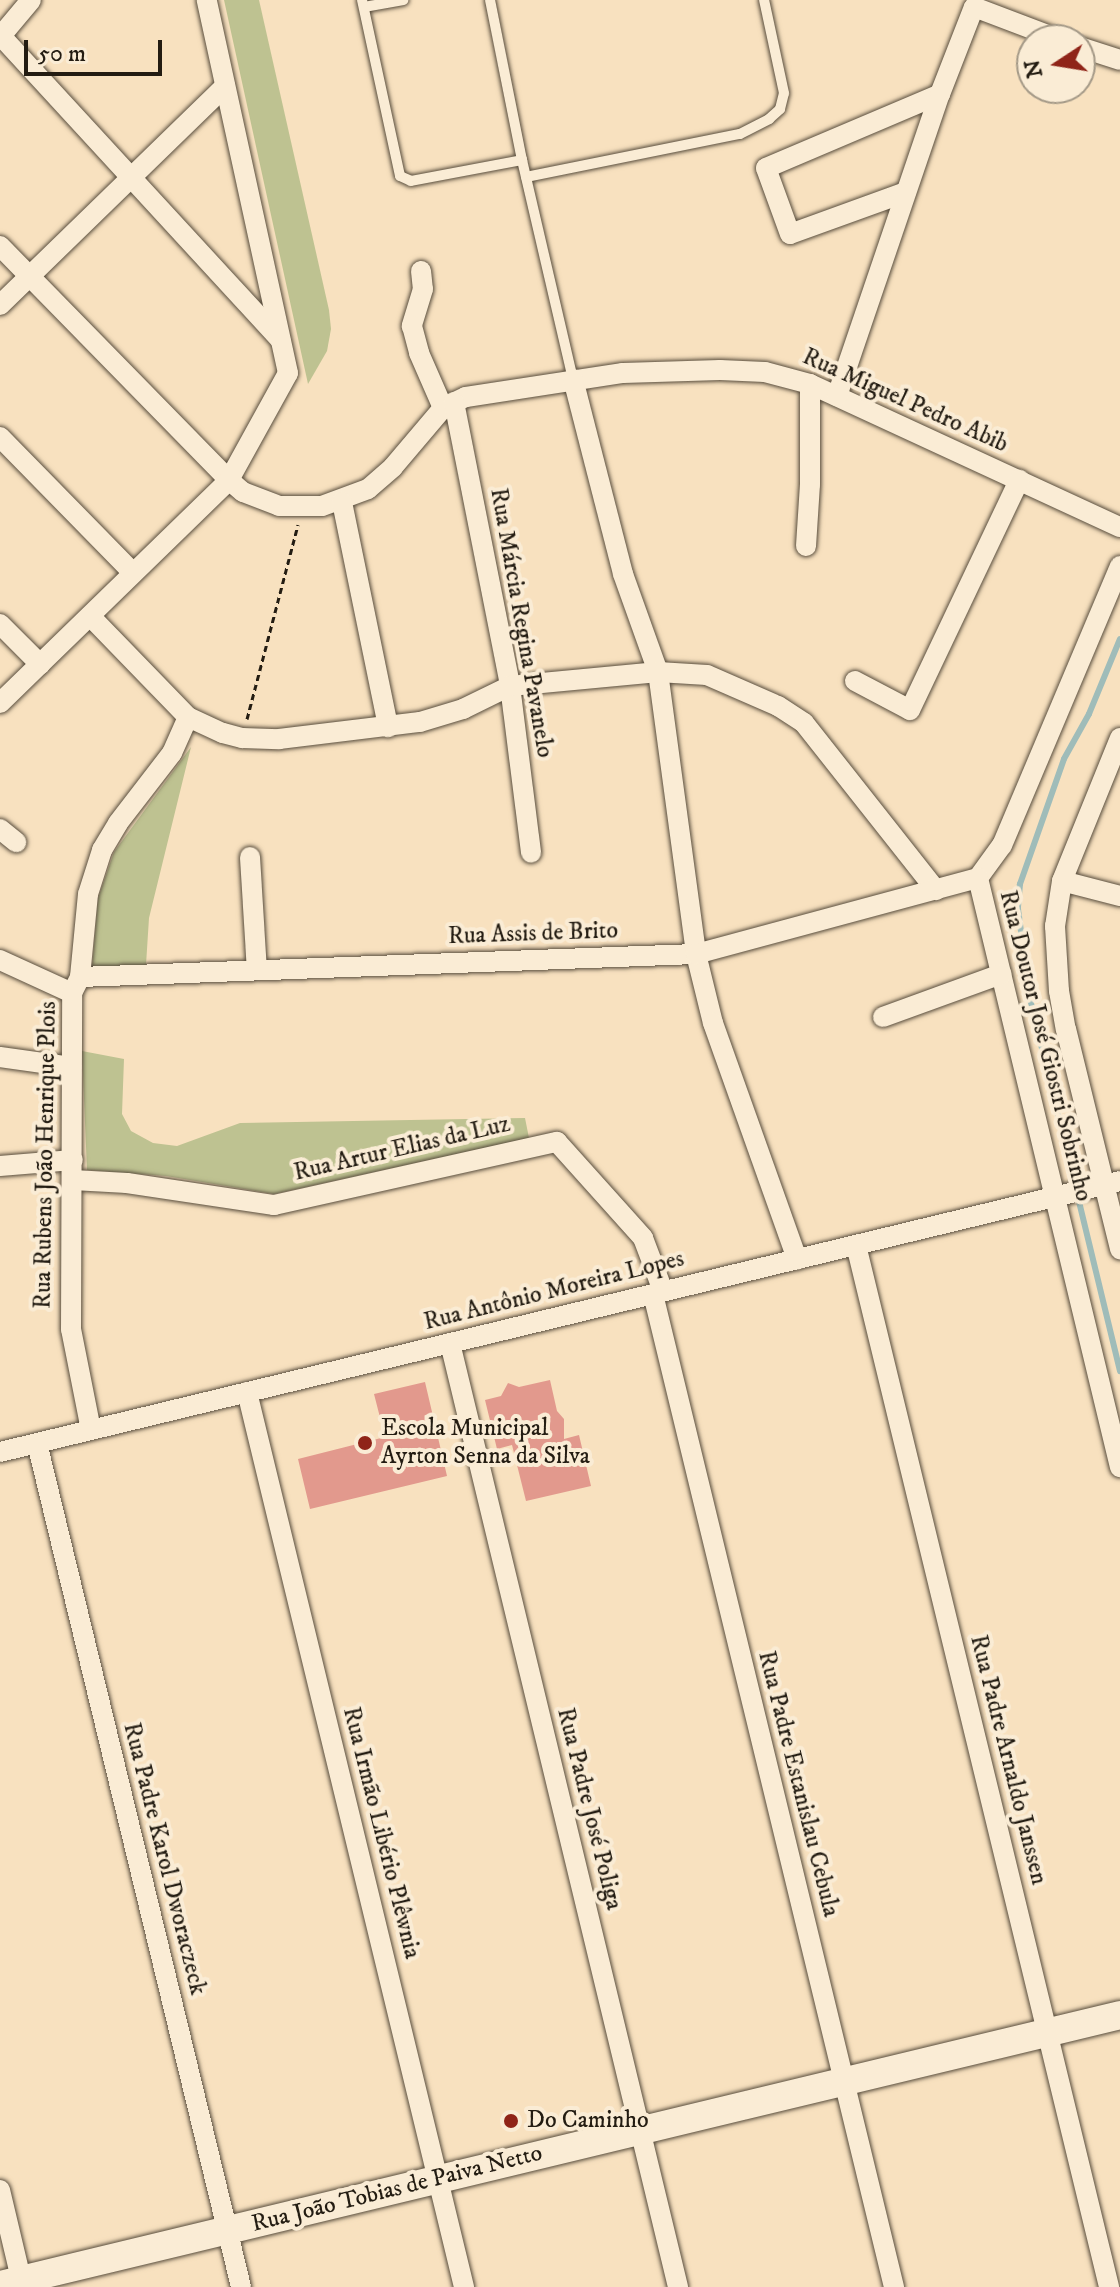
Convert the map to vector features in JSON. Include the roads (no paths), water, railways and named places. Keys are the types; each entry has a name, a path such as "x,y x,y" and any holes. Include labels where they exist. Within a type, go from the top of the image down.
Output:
{"street":[{"path":"31,0 0,37 281,340"},
{"path":"0,703 229,480 288,373 207,0"},
{"path":"837,396 940,94 974,7 1019,24"},
{"path":"1096,52 1120,60"},
{"path":"0,305 225,86"},
{"path":"906,192 790,234 766,168 940,94"},
{"path":"0,246 229,480 259,500 303,508 342,502 382,479 448,405"},
{"name":"Rua Márcia Regina Pavanelo","path":"421,271 423,289 412,326 419,353 448,405 510,686 531,853"},
{"name":"Rua Miguel Pedro Abib","path":"448,405 482,393 573,379 720,370 765,372 810,384 1120,527"},
{"path":"573,379 623,574 658,672 696,954 731,1080 797,1259"},
{"path":"806,546 810,484 810,384"},
{"path":"0,437 133,573"},
{"path":"855,681 910,710 1019,480"},
{"path":"342,502 388,727"},
{"name":"Rua Doutor José Giostri Sobrinho","path":"1120,566 1002,845 978,878 1120,1467"},
{"path":"90,616 188,717 242,738 279,739 388,727 442,716 510,686 658,672 707,675 792,714 813,733 936,890"},
{"path":"0,624 40,664"},
{"name":"Rua Rubens João Henrique Plois","path":"91,1430 71,1329 71,1067 76,985 88,894 98,859 118,823 172,753 188,717"},
{"name":"Rua Doutor José Giostri Sobrinho","path":"1120,738 1062,881 1055,926 1059,991 1112,1182 1120,1249"},
{"path":"250,857 257,970"},
{"name":"Rua Assis de Brito","path":"0,960 76,985 257,970 696,954 978,878"},
{"path":"1062,881 1120,896"},
{"path":"883,1017 1001,974"},
{"path":"0,1057 71,1067"},
{"name":"Rua Artur Elias da Luz","path":"73,1170 127,1183 274,1205 557,1142 643,1238 658,1292"},
{"path":"0,1166 73,1170"},
{"name":"Rua Antônio Moreira Lopes","path":"0,1452 1112,1182"},
{"name":"Rua Padre Arnaldo Janssen","path":"856,1245 1109,2287"},
{"name":"Rua Padre Estanislau Cebula","path":"658,1292 894,2287"},
{"name":"Rua Padre José Poliga","path":"450,1343 678,2287"},
{"name":"Rua Irmão Libério Plêwnia","path":"247,1392 464,2287"},
{"name":"Rua Padre Karol Dworaczeck","path":"37,1443 241,2287"},
{"name":"Rua João Tobias de Paiva Netto","path":"15,2284 1120,2015"},
{"path":"0,2190 15,2284"}],"lane":[{"path":"403,0 363,4 400,176 411,181 522,160"},
{"path":"490,0 522,160 573,379"},
{"path":"526,177 740,134 769,119 780,109 784,93 764,0"}],"waterway":[{"path":"1120,639 1089,714 1064,759 1020,884 1018,909 1030,999 1120,1371"}],"place":[{"name":"Escola Municipal Ayrton Senna da Silva","path":"365,1443"},
{"name":"Do Caminho","path":"511,2121"}]}
